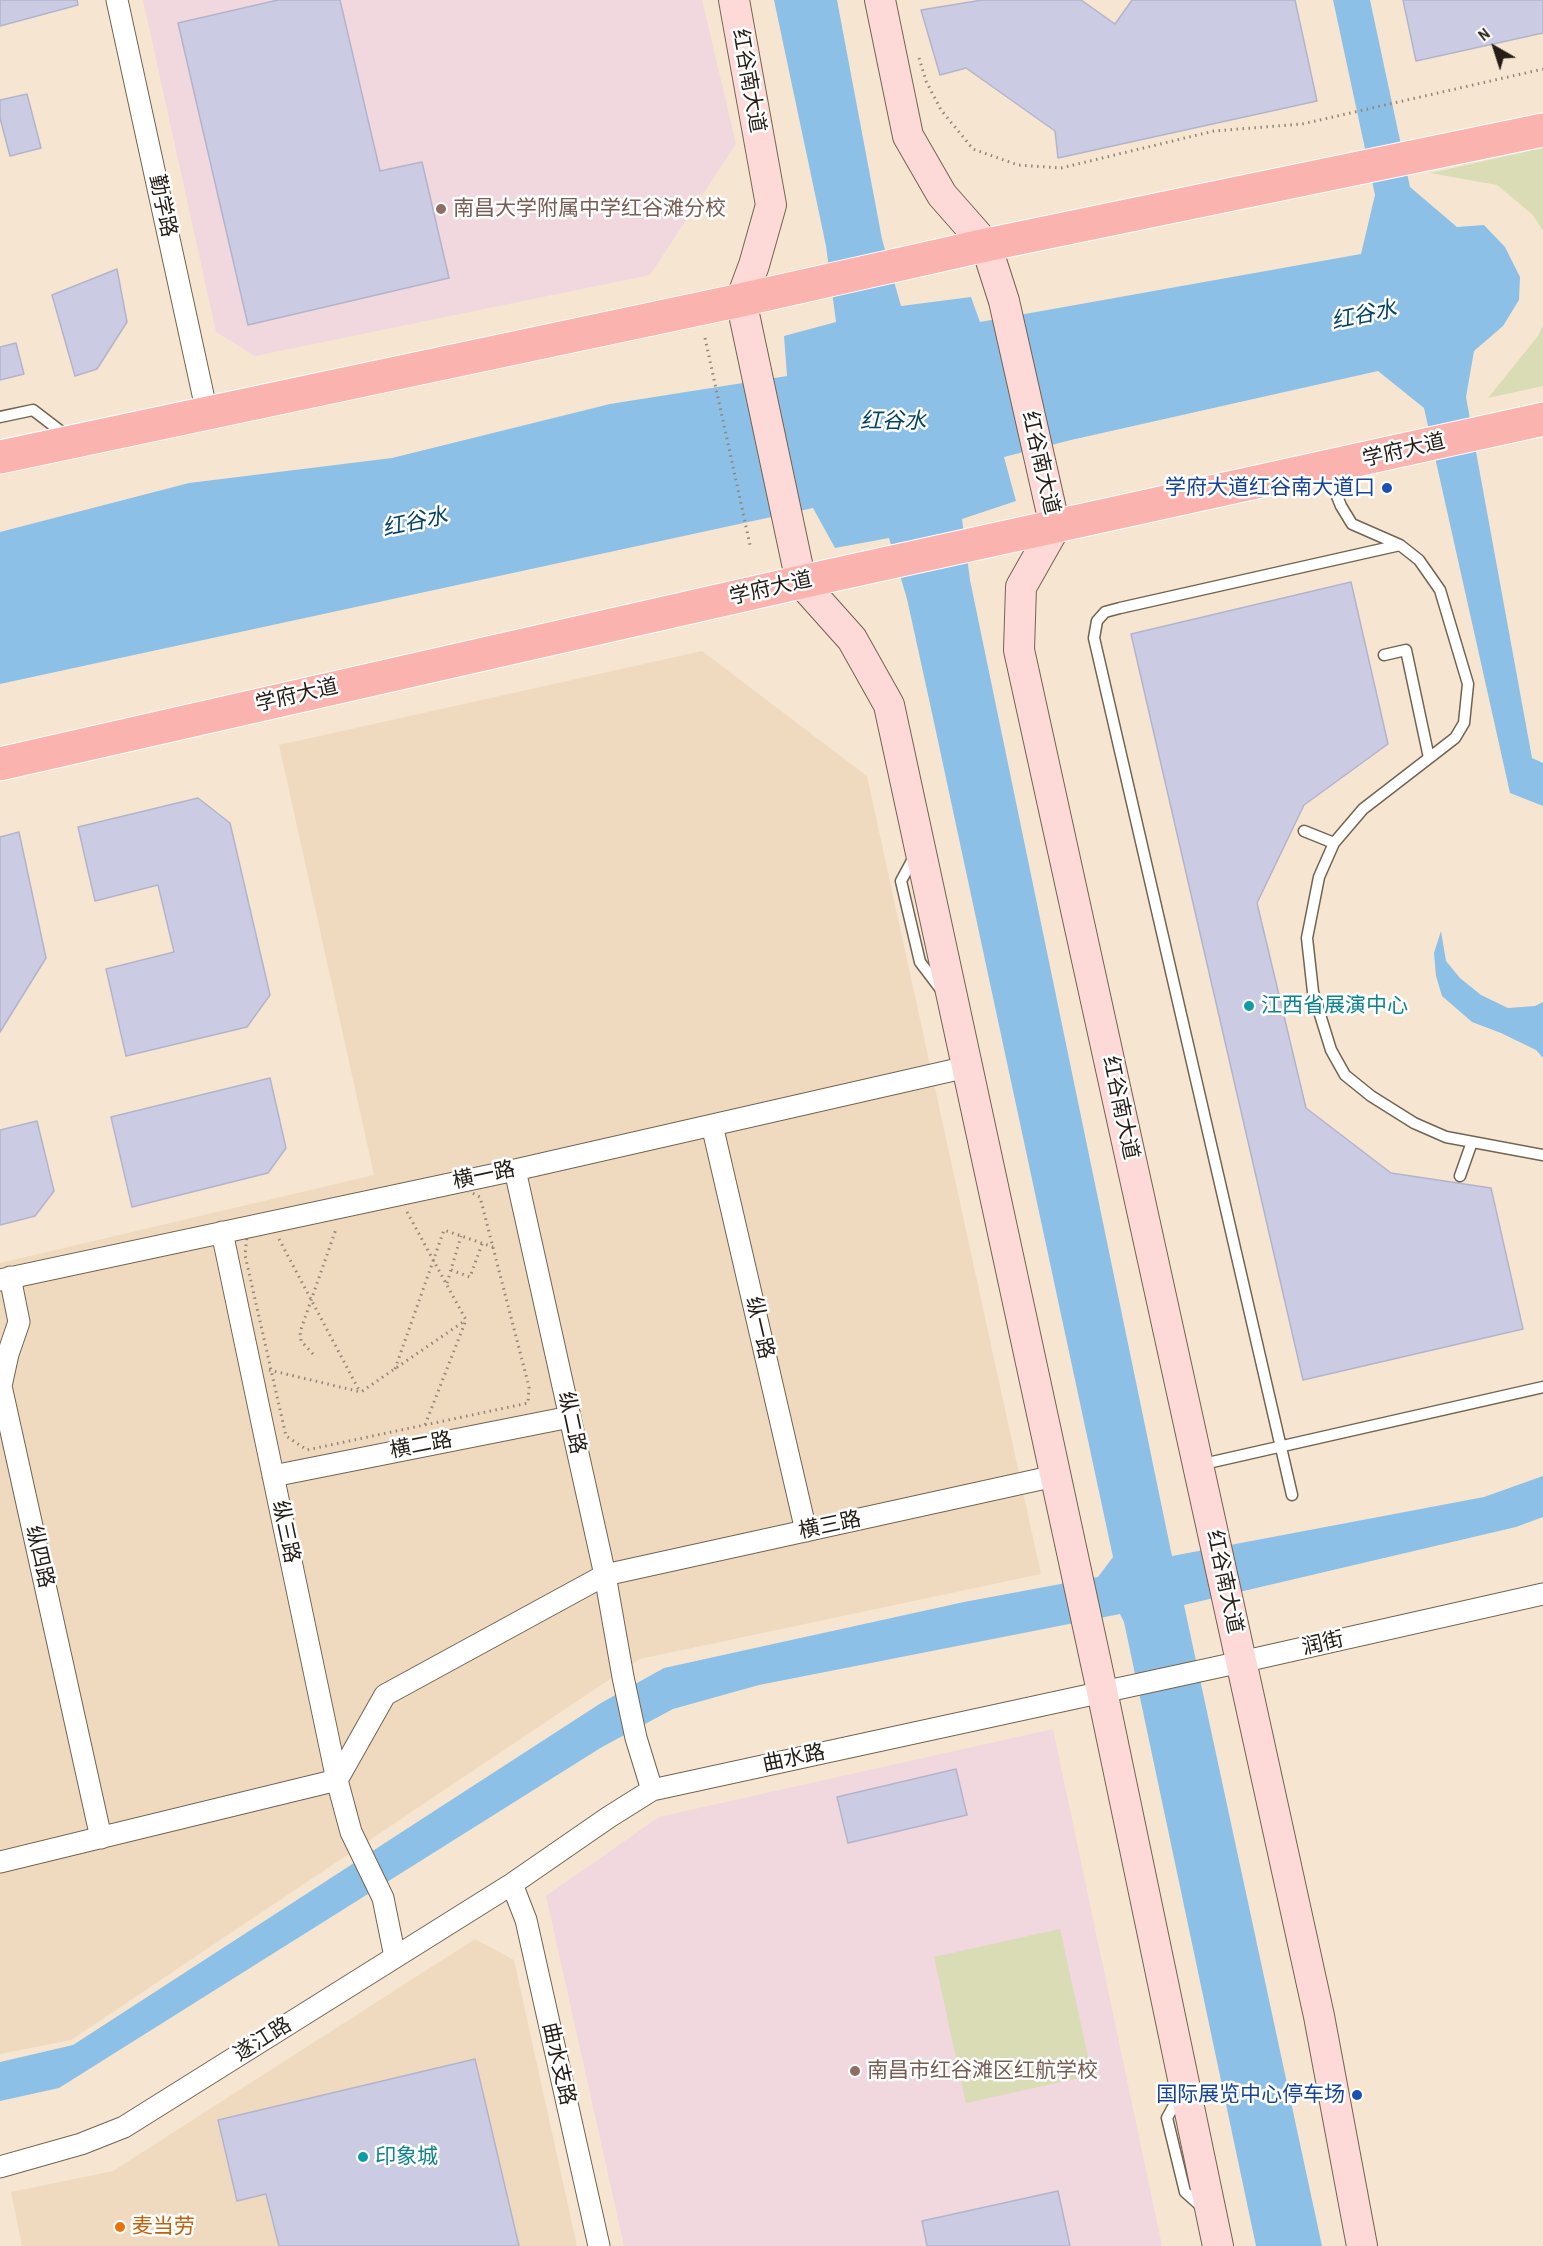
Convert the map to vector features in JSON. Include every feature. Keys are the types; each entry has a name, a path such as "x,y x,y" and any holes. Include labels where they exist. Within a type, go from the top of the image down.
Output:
{"main road":[{"name":"红谷南大道","path":"734,0 771,205 754,265 741,300"},
{"name":"红谷南大道","path":"880,0 908,136 942,195 986,245 1004,301 1055,527 1022,587 1019,650 1319,2016 1362,2246"},
{"path":"12,451 74,442 741,300 986,245 1543,130"},
{"path":"741,300 801,582 852,639 889,705 1103,1691 1218,2246"},
{"name":"学府大道","path":"0,764 801,582 1543,419"}],"street":[{"name":"勤学路","path":"117,0 207,413"},
{"name":"横一路","path":"5,1278 222,1232 400,1200 515,1170 967,1067"},
{"name":"纵一路","path":"712,1125 806,1531"},
{"name":"纵二路","path":"515,1170 605,1575 636,1738 652,1790"},
{"name":"纵三路","path":"222,1232 337,1780 351,1832 384,1898 395,1957"},
{"name":"纵四路","path":"5,1278 19,1322 8,1354 1,1386 101,1838"},
{"name":"横二路","path":"273,1476 570,1417"},
{"name":"横三路","path":"337,1780 385,1695 605,1575 1055,1476"},
{"name":"润街","path":"1103,1691 1543,1594"},
{"name":"曲水路","path":"512,1884 652,1790 1103,1691"},
{"path":"0,1862 337,1780"},
{"name":"遂江路","path":"0,2167 81,2144 124,2127 512,1884"},
{"name":"曲水支路","path":"512,1884 526,1920 598,2246"}],"lane":[{"path":"0,417 33,410 74,442"},
{"path":"1325,468 1341,507 1352,524 1400,545 1419,560 1440,590 1468,684 1464,723 1455,738 1363,809 1334,843 1319,877 1307,938 1313,992 1331,1050 1345,1075 1371,1096 1414,1122 1446,1137 1543,1155"},
{"path":"1292,1495 1094,638 1097,621 1105,612 1400,545"},
{"path":"1384,655 1406,650 1429,758"},
{"path":"1304,831 1334,843"},
{"path":"1460,1176 1472,1142"},
{"path":"1199,1465 1543,1387"}],"path":[{"path":"916,51 926,81 941,110 973,149 1018,165 1060,168 1215,131 1307,123 1543,69"},
{"path":"705,338 750,545"},
{"path":"457,1185 480,1197 529,1387 528,1403 307,1450 286,1436 244,1255 247,1236 252,1231 270,1224 400,1200 457,1185"},
{"path":"400,1200 466,1320 425,1425"},
{"path":"313,1354 301,1341 300,1332 343,1210"},
{"path":"270,1224 361,1392"},
{"path":"394,1369 444,1230 493,1247"},
{"path":"447,1284 461,1236"},
{"path":"451,1270 470,1276 482,1243"},
{"path":"250,1365 361,1392 466,1320"}],"shaded area":[{"name":"南昌大学附属中学红谷滩分校","path":"143,0 702,0 736,144 650,275 255,356 216,332"},
{"path":"702,651 867,776 1041,1574 640,1659 71,2040 0,2054 0,1263 374,1175 279,745"},
{"name":"南昌市红谷滩区红航学校","path":"1053,1729 1162,2246 624,2246 546,1896 659,1817"},
{"path":"475,1939 514,1960 577,2246 22,2246 11,2192 113,2171"}],"green space":[{"path":"1543,148 1543,231 1533,215 1497,185 1430,173"},
{"path":"1543,325 1543,386 1488,398 1538,336"},
{"path":"1060,1929 1092,2075 966,2103 934,1957"}],"water":[{"name":"红谷水","path":"774,0 837,0 882,239 901,306 971,297 980,322 1361,254 1375,195 1333,0 1370,0 1410,187 1457,227 1484,225 1505,247 1520,277 1519,300 1503,326 1474,351 1466,397 1532,758 1543,763 1543,806 1510,793 1424,408 1378,371 1004,457 1016,501 962,519 970,580 1172,1556 1484,1497 1543,1476 1543,1517 1516,1527 1184,1605 1322,2246 1256,2246 1124,1622 1120,1614 759,1685 673,1709 602,1747 59,2088 0,2101 0,2062 73,2045 601,1703 664,1668 964,1602 1098,1577 1113,1557 907,599 889,538 835,548 813,508 0,684 0,532 189,483 392,458 610,404 787,376 784,336 836,322 826,246"},
{"path":"1441,931 1446,961 1460,978 1481,995 1508,1008 1535,1006 1543,1002 1543,1058 1536,1050 1472,1022 1442,996 1436,976 1434,953"}],"building":[{"path":"0,0 77,0 78,5 0,26"},
{"path":"278,0 340,0 380,171 422,162 449,278 248,325 178,23"},
{"path":"982,0 1081,0 1115,24 1132,0 1295,0 1317,101 1058,158 1055,131 966,68 940,75 921,10"},
{"path":"1403,0 1543,0 1543,33 1416,61"},
{"path":"27,94 41,148 10,156 0,118 0,100"},
{"path":"117,269 127,322 97,369 75,376 52,295"},
{"path":"16,343 24,374 0,380 0,347"},
{"name":"江西省展演中心","path":"1351,582 1388,744 1304,805 1257,903 1306,1108 1391,1173 1491,1188 1523,1329 1303,1380 1131,634"},
{"path":"198,798 230,823 270,995 247,1027 126,1056 106,969 174,952 158,885 95,901 78,827"},
{"path":"19,832 46,958 0,1032 0,837"},
{"path":"270,1078 286,1148 268,1173 132,1207 111,1117"},
{"path":"37,1121 54,1191 35,1216 0,1225 0,1130"},
{"path":"956,1769 967,1815 848,1843 837,1797"},
{"name":"印象城","path":"475,2059 519,2246 279,2246 266,2194 237,2201 218,2120"},
{"path":"1058,2191 1070,2246 927,2246 922,2221"}],"place":[{"name":"南昌大学附属中学红谷滩分校","path":"441,209"},
{"name":"学府大道红谷南大道口","path":"1387,488"},
{"name":"江西省展演中心","path":"1249,1006"},
{"name":"南昌市红谷滩区红航学校","path":"855,2071"},
{"name":"国际展览中心停车场","path":"1357,2095"},
{"name":"印象城","path":"363,2157"},
{"name":"麦当劳","path":"120,2227"}]}
